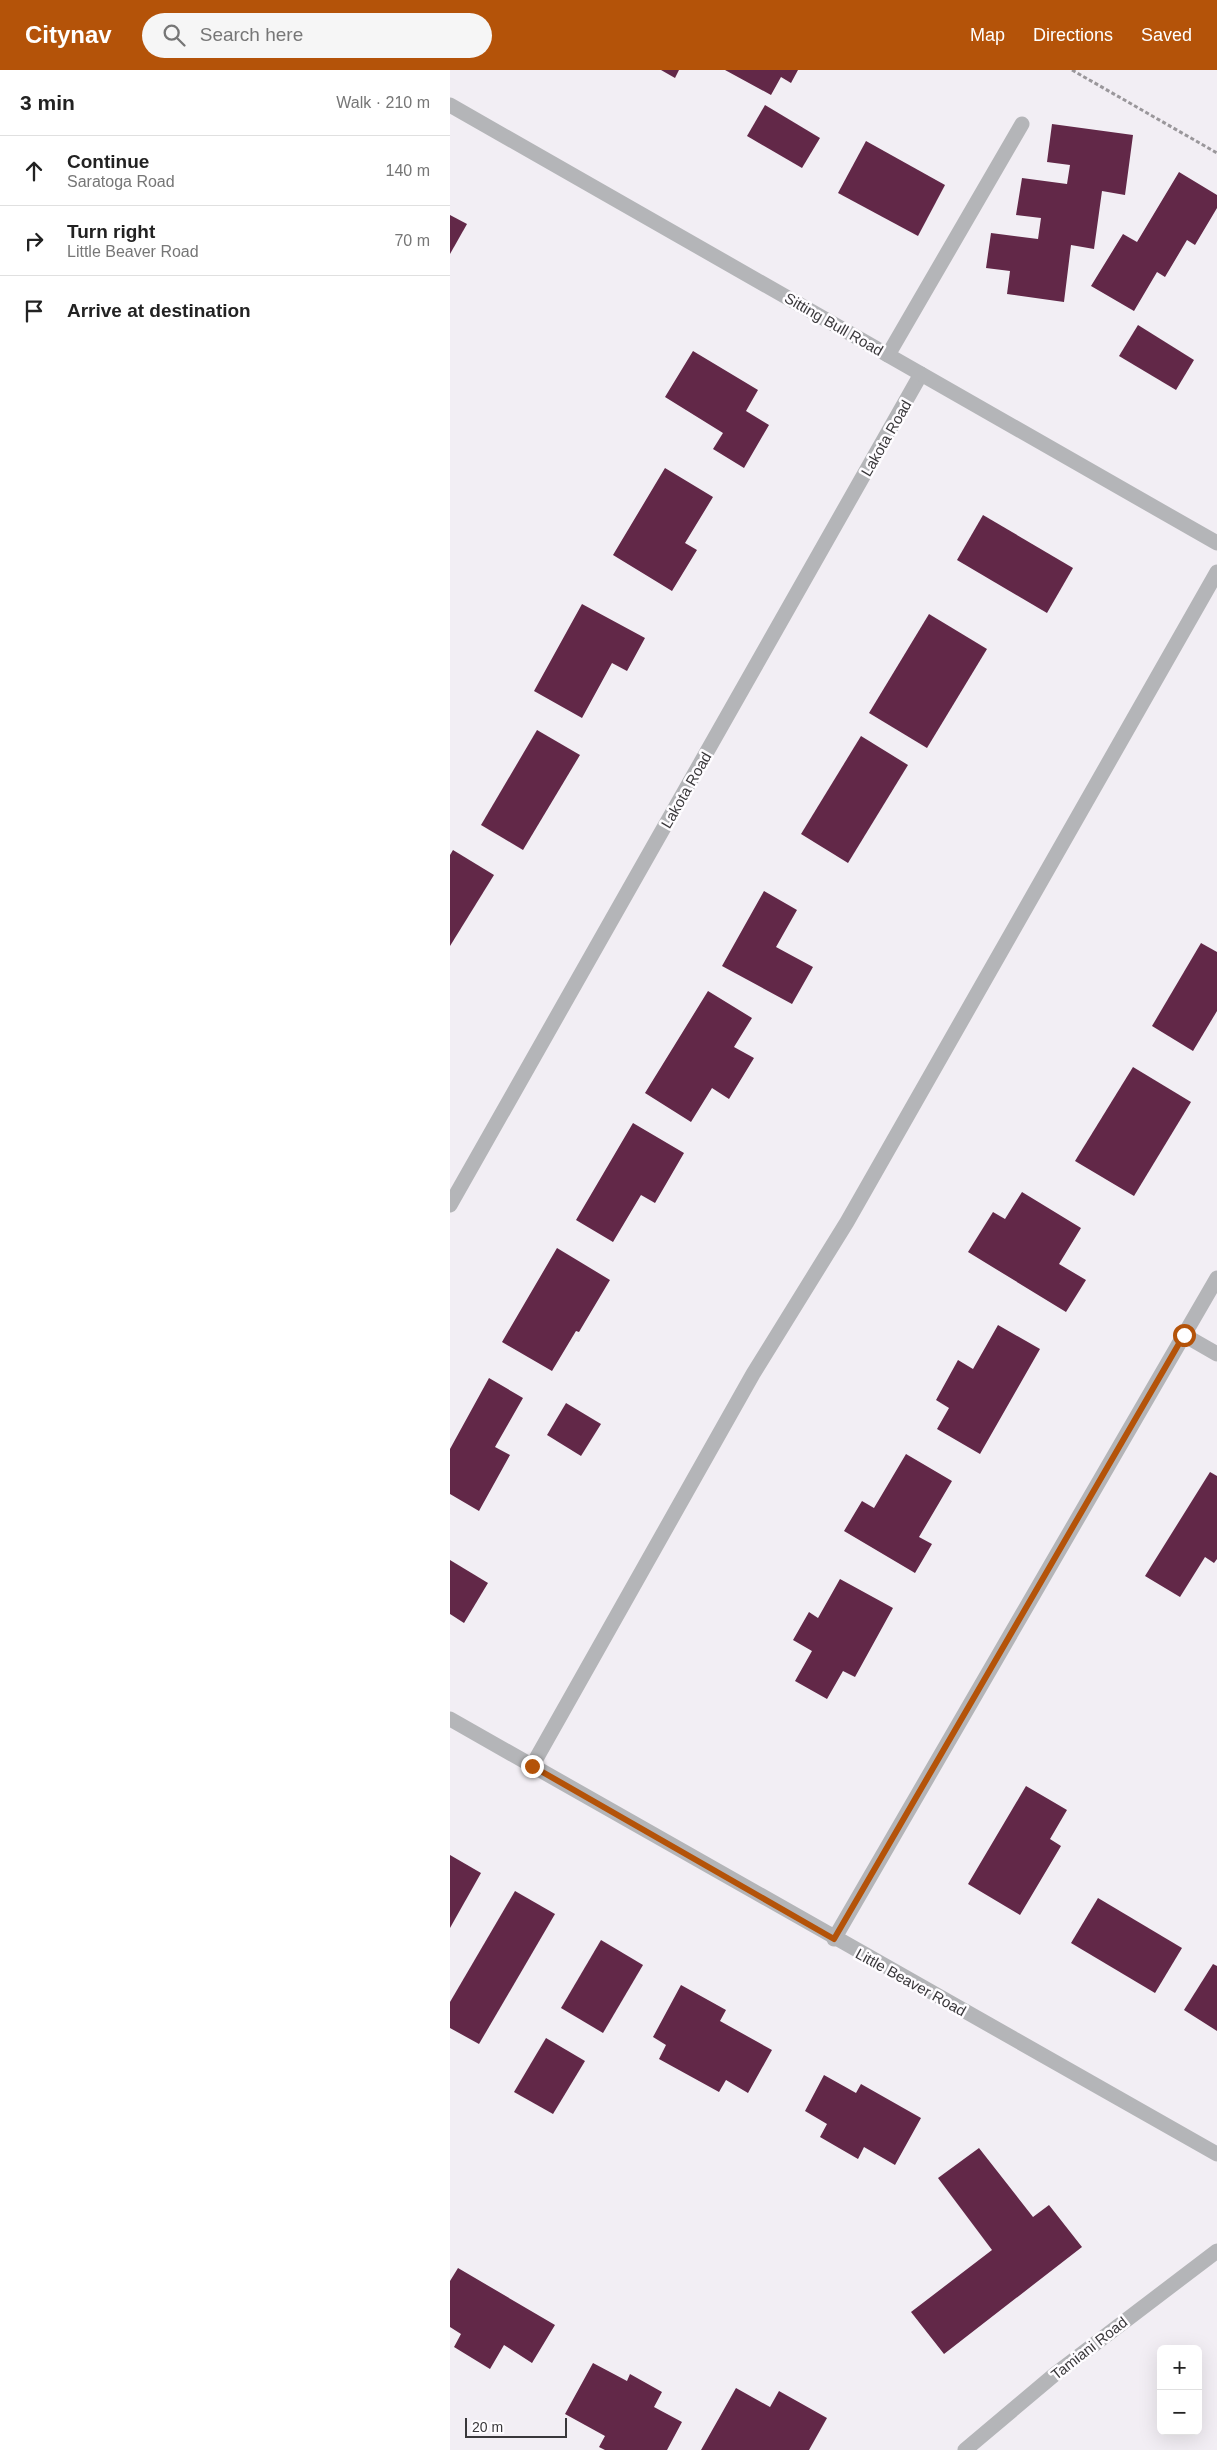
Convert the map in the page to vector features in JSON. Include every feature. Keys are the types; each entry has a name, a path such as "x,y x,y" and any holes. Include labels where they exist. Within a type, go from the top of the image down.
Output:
{"street":[{"name":"Sitting Bull Road","path":"450,105 1217,543"},
{"path":"888,355 1022,124"},
{"name":"Lakota Road","path":"450,1205 921,374"},
{"path":"532,1766 753,1374 847,1222 1217,572"},
{"path":"834,1939 1217,1278"},
{"path":"1184,1335 1217,1354"},
{"name":"Little Beaver Road","path":"450,1719 834,1939 1217,2154"},
{"name":"Tamiani Road","path":"965,2450 1054,2375 1217,2251"}],"path":[{"path":"1072,70 1217,153"}],"building":[{"path":"661,70 679,70 675,78"},
{"path":"725,70 798,70 791,83 781,77 771,95"},
{"path":"765,105 820,138 802,168 747,136"},
{"path":"1052,124 1133,135 1125,195 1102,191 1094,249 1071,245 1064,302 1007,294 1010,271 986,268 991,233 1038,239 1041,218 1016,215 1022,178 1067,184 1070,165 1047,162"},
{"path":"866,141 945,185 918,236 838,193"},
{"path":"1179,172 1217,195 1217,208 1195,245 1187,240 1165,277 1157,272 1134,311 1091,286 1123,234 1137,242"},
{"path":"450,215 467,224 450,254"},
{"path":"1138,325 1194,360 1176,390 1119,356"},
{"path":"693,351 758,390 746,411 769,425 744,468 713,449 723,433 665,397"},
{"path":"665,468 713,497 685,543 697,550 672,591 613,555"},
{"path":"983,515 1073,568 1047,613 957,560"},
{"path":"582,604 645,638 627,671 612,663 582,718 534,691"},
{"path":"929,614 987,649 927,748 869,713"},
{"path":"537,730 580,755 523,850 481,825"},
{"path":"861,736 908,765 848,863 801,834"},
{"path":"453,850 494,875 450,946 450,855"},
{"path":"764,891 797,910 776,947 813,967 792,1004 722,966"},
{"path":"1201,943 1217,952 1217,1011 1193,1051 1152,1026"},
{"path":"708,991 752,1018 734,1047 754,1058 729,1099 712,1088 691,1122 645,1093"},
{"path":"1133,1067 1191,1102 1134,1196 1075,1161"},
{"path":"633,1123 684,1153 655,1203 641,1195 613,1242 576,1220"},
{"path":"1022,1192 1081,1228 1059,1264 1086,1280 1066,1312 968,1252 993,1212 1005,1219"},
{"path":"557,1248 610,1280 579,1332 576,1331 552,1371 502,1342"},
{"path":"998,1325 1040,1349 980,1454 937,1429 949,1408 936,1400 958,1360 973,1369"},
{"path":"489,1378 523,1398 495,1447 510,1455 479,1511 450,1494 450,1449"},
{"path":"566,1403 601,1424 581,1456 547,1435"},
{"path":"906,1454 952,1481 919,1537 932,1544 915,1573 844,1531 862,1501 874,1508"},
{"path":"1210,1472 1217,1476 1217,1559 1214,1563 1205,1557 1180,1597 1145,1576"},
{"path":"450,1560 488,1583 464,1623 450,1614"},
{"path":"840,1579 893,1608 855,1677 843,1671 827,1699 795,1681 812,1651 793,1640 809,1612 818,1618"},
{"path":"1026,1786 1067,1810 1050,1839 1061,1846 1020,1915 968,1884"},
{"path":"450,1855 481,1873 450,1928"},
{"path":"515,1891 555,1914 479,2044 450,2028 450,2002"},
{"path":"1098,1898 1182,1948 1155,1993 1071,1943"},
{"path":"601,1940 643,1965 603,2033 561,2008"},
{"path":"1213,1964 1217,1966 1217,2031 1184,2010"},
{"path":"681,1985 726,2010 720,2021 772,2050 748,2093 726,2080 719,2092 659,2059 666,2045 653,2037"},
{"path":"546,2038 585,2061 553,2114 514,2092"},
{"path":"824,2075 856,2093 861,2084 921,2118 895,2165 864,2147 858,2159 820,2137 827,2124 805,2111"},
{"path":"979,2148 1033,2217 1049,2205 1082,2247 944,2354 911,2312 992,2250 938,2178"},
{"path":"458,2268 555,2325 532,2363 504,2345 490,2369 454,2347 461,2334 450,2327 450,2281"},
{"path":"593,2363 627,2381 630,2374 662,2392 654,2407 682,2422 667,2450 605,2450 599,2447 605,2436 565,2414"},
{"path":"736,2388 770,2407 779,2391 827,2418 809,2450 701,2450"}],"route":[{"path":"532,1766 834,1939 1184,1335"}]}
